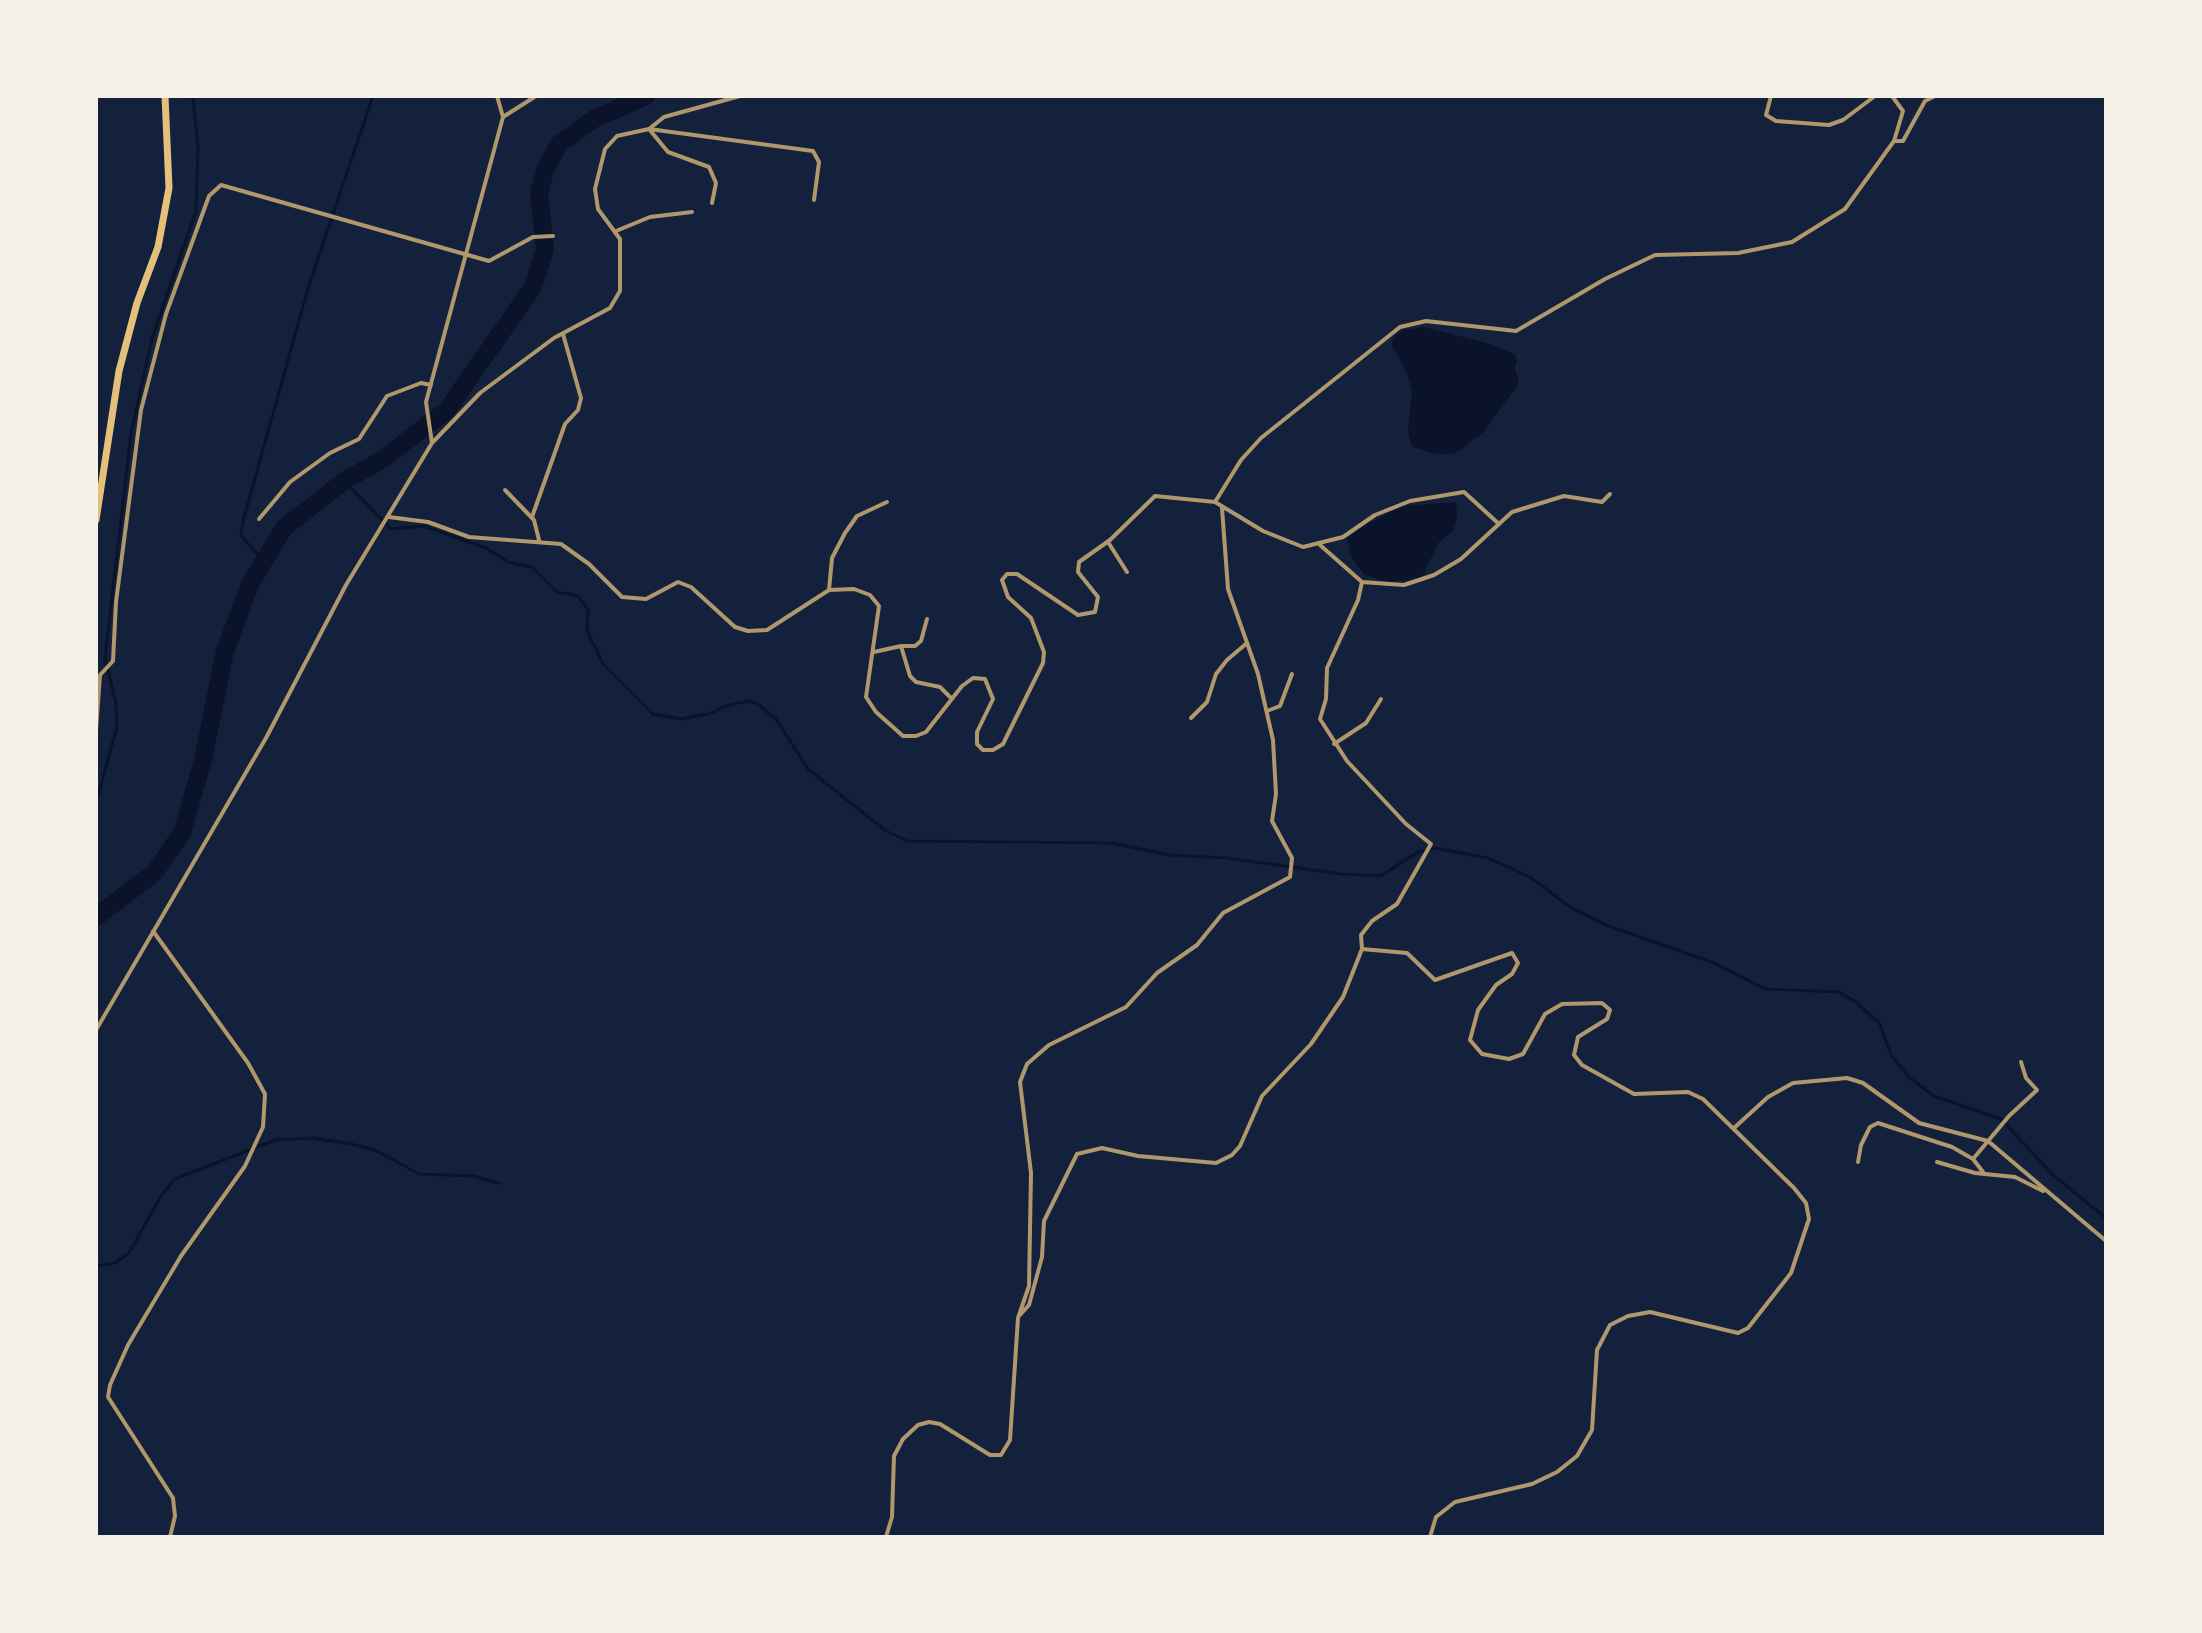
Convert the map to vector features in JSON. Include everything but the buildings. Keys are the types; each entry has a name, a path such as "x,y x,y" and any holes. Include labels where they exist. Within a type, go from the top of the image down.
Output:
{"main road":[{"path":"96,520 119,371 137,303 158,247 169,188 165,96"}],"street":[{"path":"432,443 426,402 503,117 497,96"},
{"path":"503,117 536,96"},
{"path":"649,129 664,117 740,96"},
{"path":"1771,96 1766,115 1776,121 1829,125 1843,120 1875,96"},
{"path":"1215,502 1241,460 1261,438 1400,327 1426,321 1516,331 1605,279 1655,255 1738,253 1792,242 1845,209 1894,141 1903,111 1892,96"},
{"path":"1894,141 1903,141 1925,101 1935,96"},
{"path":"649,129 668,152 709,167 716,183 712,203"},
{"path":"96,1030 266,738 346,585 432,443 480,393 563,333 610,308 620,291 620,239 598,209 595,189 605,149 617,136 649,129 813,151 819,162 814,200"},
{"path":"96,749 102,672 113,661 116,602 141,410 166,314 209,196 221,185 489,261 533,237 553,236"},
{"path":"616,231 650,217 692,212"},
{"path":"532,517 565,424 578,410 581,398 563,333"},
{"path":"259,519 290,482 330,453 359,439 387,396 421,383 431,385"},
{"path":"505,490 532,517 539,540"},
{"path":"389,518 428,522 469,537 561,544 578,555 622,597 646,599 678,582 691,587 735,627 748,631 767,630 829,590 854,589 870,595 879,606 866,697 890,727 903,736 926,732 973,678 985,679 993,699 977,732 977,744 983,750 993,750 1003,744 1043,663 1044,652 1031,618 1008,597 1002,580 1007,574 1017,574 1078,615 1088,616 1099,606 1098,597 1078,572 1079,562 1108,542 1155,496 1215,502 1287,543 1303,547 1343,537 1375,515 1410,501 1464,492 1499,524"},
{"path":"1320,545 1362,582 1404,585 1434,575 1461,559 1512,512 1542,500 1564,496 1602,502 1610,494"},
{"path":"829,590 832,558 845,533 857,516 887,502"},
{"path":"886,1537 892,1517 894,1456 903,1439 918,1425 929,1422 940,1424 990,1455 1001,1455 1010,1440 1018,1318 1029,1286 1031,1242 1031,1173 1020,1082 1027,1064 1049,1045 1126,1007 1157,973 1197,945 1223,913 1290,877 1292,858 1272,821 1276,794 1273,740 1267,711 1228,589 1222,508"},
{"path":"1108,542 1127,572"},
{"path":"1018,1318 1029,1305 1042,1257 1044,1221 1077,1154 1102,1148 1138,1156 1216,1163 1232,1155 1240,1146 1262,1096 1311,1044 1343,997 1362,949 1361,935 1372,921 1397,904 1431,844 1406,824 1334,744 1320,719 1326,699 1327,668 1358,600 1362,582"},
{"path":"873,653 915,646 921,641 927,619"},
{"path":"1191,718 1207,702 1216,674 1247,643"},
{"path":"901,646 910,676 916,682 940,687 952,699"},
{"path":"1267,711 1280,706 1292,674"},
{"path":"1334,744 1366,723 1381,699"},
{"path":"153,931 248,1063 265,1094 263,1127 245,1166 181,1256 128,1345 110,1385 108,1397 173,1498 175,1516 170,1537"},
{"path":"1362,949 1407,953 1435,980 1512,953 1518,963 1512,974 1496,985 1478,1010 1470,1040 1482,1054 1509,1059 1523,1054 1545,1014 1562,1004 1602,1003 1610,1010 1607,1019 1578,1037 1574,1055 1582,1065 1634,1094 1688,1092 1703,1099 1806,1203 1809,1219 1791,1273 1748,1328 1738,1333 1650,1312 1628,1316 1610,1325 1597,1350 1592,1430 1577,1456 1557,1472 1532,1484 1455,1502 1436,1517 1430,1537"},
{"path":"1973,1159 2009,1116 2037,1090 2026,1078 2021,1062"},
{"path":"1734,1128 1768,1097 1793,1083 1847,1078 1863,1083 1919,1123 1988,1141 2106,1241"},
{"path":"1858,1162 1865,1136 1878,1123 1952,1147 1973,1159 1983,1172"},
{"path":"1937,1162 1975,1173 2015,1177 2048,1193"}],"water":[{"path":"1424,327 1487,343 1515,354 1517,361 1515,368 1519,383 1483,433 1454,454 1437,454 1412,447 1408,431 1412,390 1405,368 1392,347 1393,338 1403,330"},
{"path":"1456,502 1457,518 1452,532 1439,542 1422,577 1387,583 1364,574 1351,557 1347,539 1363,526 1403,506"}],"waterway":[{"path":"96,803 117,727 116,703 105,658 131,434 152,338 196,211 198,148 193,96"},
{"path":"264,561 241,536 243,521 309,285 373,96"},
{"path":"96,917 154,873 182,833 203,760 225,651 251,582 284,528 344,481 383,459 447,410 533,287 545,249 539,194 545,170 559,144 594,119 646,96"},
{"path":"344,481 391,529 423,526 486,548 508,562 532,567 557,592 578,596 588,610 587,630 603,664 653,714 681,719 748,701 758,704 776,719 808,769 886,831 907,841 1111,843 1169,855 1227,858 1342,874 1381,876 1418,852 1435,848 1488,858 1530,877 1570,907 1606,925 1714,963 1765,989 1839,992 1856,1002 1880,1024 1891,1055 1910,1078 1934,1096 2001,1119 2053,1175 2106,1218"},
{"path":"96,1266 115,1263 129,1253 161,1196 175,1179 275,1140 313,1138 351,1144 375,1150 419,1174 473,1176 499,1183"}]}
